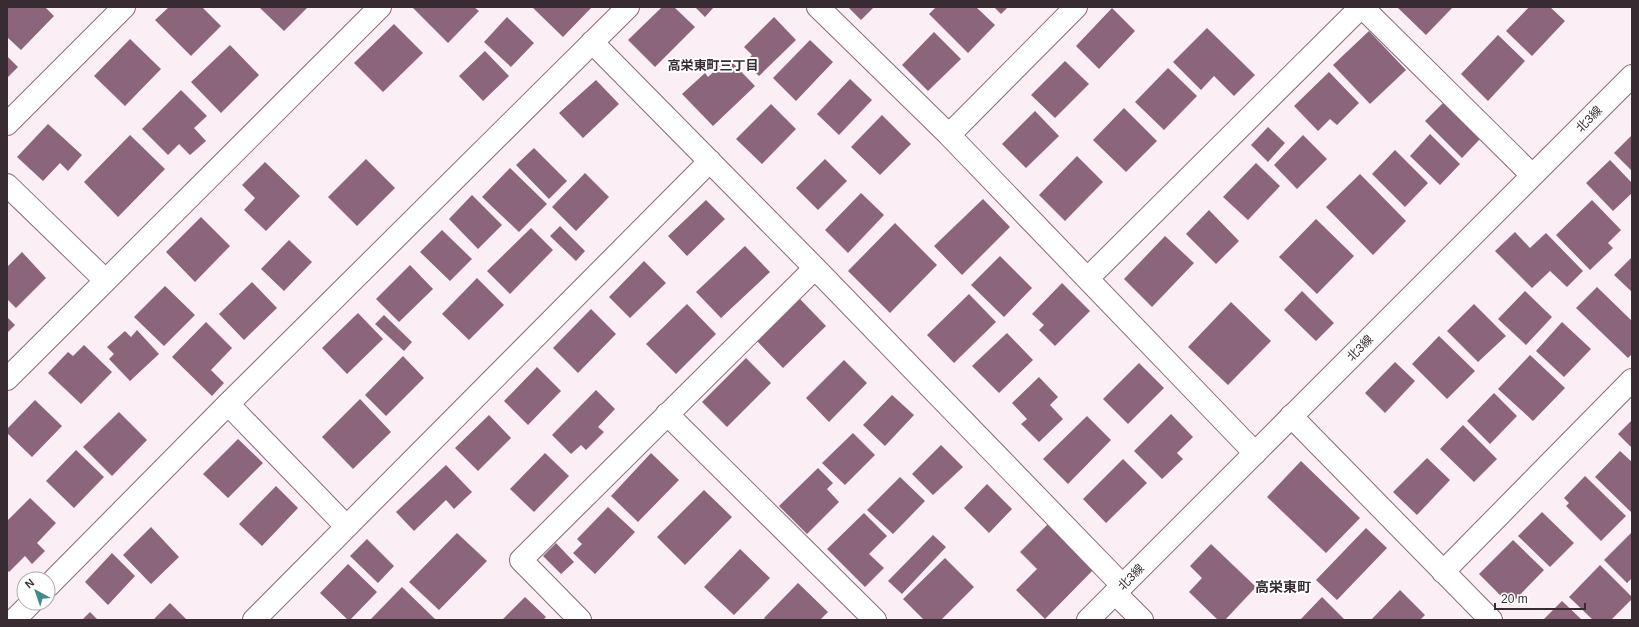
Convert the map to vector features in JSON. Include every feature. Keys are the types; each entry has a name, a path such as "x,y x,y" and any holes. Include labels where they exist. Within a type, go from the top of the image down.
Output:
{"street":[{"path":"7,124 124,7"},
{"path":"7,379 380,7"},
{"path":"56,578 228,404 628,7"},
{"path":"818,7 949,135 1255,453"},
{"path":"949,135 1076,7"},
{"path":"1088,278 1362,7 1532,175"},
{"path":"592,42 815,268 1118,589 1142,620"},
{"name":"北3線","path":"1088,620 1632,76"},
{"path":"264,617 346,526 710,161"},
{"path":"7,184 105,280"},
{"path":"580,620 521,560 815,268"},
{"path":"1443,572 1632,380"},
{"path":"228,404 346,526"},
{"path":"667,414 875,620"},
{"path":"1291,416 1491,620"},
{"path":"14,620 23,611"}],"building":[{"path":"7,7 45,7 54,16 21,50 7,37"},
{"path":"169,7 202,7 221,26 191,56 155,20"},
{"path":"308,7 284,31 260,8"},
{"path":"474,7 479,11 448,43 413,8"},
{"path":"532,7 592,7 563,37"},
{"path":"662,7 674,7 695,27 655,67 628,40"},
{"path":"695,7 714,7 705,17"},
{"path":"848,7 874,7 861,20"},
{"path":"936,7 976,7 995,25 968,53 929,14"},
{"path":"994,7 1008,7 1001,14"},
{"path":"1397,7 1453,7 1426,35"},
{"path":"1529,7 1550,7 1565,21 1532,56 1506,31"},
{"path":"1112,8 1135,31 1099,69 1076,46"},
{"path":"507,17 534,43 511,67 484,42"},
{"path":"774,17 796,40 759,76 745,62 752,55 744,47"},
{"path":"394,24 423,53 383,92 354,63"},
{"path":"1207,28 1255,75 1234,96 1214,76 1201,90 1173,62"},
{"path":"1369,31 1406,70 1370,104 1333,65"},
{"path":"934,32 961,59 928,91 902,65"},
{"path":"1498,35 1525,61 1488,101 1461,74"},
{"path":"130,39 161,69 125,106 94,76"},
{"path":"810,40 833,62 796,101 773,78"},
{"path":"230,45 259,75 221,113 191,82"},
{"path":"485,51 509,76 483,101 459,76"},
{"path":"7,56 18,67 7,78"},
{"path":"728,58 755,86 713,126 682,94 705,73 708,77"},
{"path":"1065,61 1089,84 1055,118 1031,95"},
{"path":"1168,68 1197,96 1164,130 1135,102"},
{"path":"1329,72 1359,103 1337,125 1330,119 1318,131 1294,106"},
{"path":"850,79 872,100 839,135 817,114"},
{"path":"596,80 619,104 583,138 559,113"},
{"path":"181,90 207,116 194,128 206,141 190,155 179,144 168,155 142,129"},
{"path":"1443,103 1480,139 1462,158 1425,121"},
{"path":"771,104 796,129 762,164 736,139"},
{"path":"1124,108 1157,141 1126,172 1093,140"},
{"path":"1035,111 1059,136 1026,168 1002,144"},
{"path":"882,115 911,144 880,175 851,147"},
{"path":"48,124 82,155 68,171 60,163 43,181 17,157"},
{"path":"1268,127 1285,143 1268,162 1251,145"},
{"path":"1430,134 1460,164 1440,185 1410,156"},
{"path":"130,135 165,169 118,217 84,182"},
{"path":"1303,135 1327,159 1297,189 1274,165"},
{"path":"1632,135 1632,171 1614,153"},
{"path":"534,148 567,181 549,199 516,165"},
{"path":"1395,150 1428,183 1405,207 1372,174"},
{"path":"1077,156 1103,182 1065,221 1039,195"},
{"path":"366,159 395,188 357,226 328,197"},
{"path":"825,159 847,181 818,210 796,188"},
{"path":"1610,160 1632,183 1632,193 1613,211 1586,183"},
{"path":"265,162 300,196 266,231 244,210 255,198 242,185"},
{"path":"1256,163 1280,186 1248,220 1223,197"},
{"path":"510,168 547,204 519,232 482,197"},
{"path":"585,173 609,197 576,231 552,207"},
{"path":"1360,174 1406,221 1373,255 1326,207"},
{"path":"861,193 884,215 848,253 825,230"},
{"path":"472,195 502,225 478,249 449,219"},
{"path":"983,199 1010,227 962,275 934,246"},
{"path":"706,200 725,219 687,256 668,236"},
{"path":"1592,200 1621,230 1608,243 1613,248 1590,270 1556,235"},
{"path":"1209,210 1239,241 1216,264 1186,234"},
{"path":"201,217 230,246 195,282 166,252"},
{"path":"1316,219 1354,256 1317,294 1279,257"},
{"path":"895,223 937,265 890,313 848,271"},
{"path":"560,226 585,251 576,261 550,236"},
{"path":"531,228 553,250 510,294 487,271"},
{"path":"442,230 472,259 450,281 420,252"},
{"path":"1515,232 1530,248 1546,233 1583,271 1567,287 1550,271 1532,288 1495,251"},
{"path":"1165,236 1194,263 1152,307 1124,279"},
{"path":"289,240 312,262 284,291 261,269"},
{"path":"745,246 770,272 721,318 696,292"},
{"path":"22,252 46,278 16,308 7,299 7,267"},
{"path":"1000,256 1032,288 1004,317 971,285"},
{"path":"1632,257 1632,292 1614,275"},
{"path":"644,261 666,283 630,318 609,297"},
{"path":"410,265 433,289 399,322 376,299"},
{"path":"477,278 504,305 469,340 442,314"},
{"path":"252,282 277,308 244,340 219,314"},
{"path":"1062,283 1090,311 1055,346 1039,330 1044,325 1032,314"},
{"path":"165,286 195,315 164,346 134,317"},
{"path":"1597,287 1632,321 1632,354 1628,358 1576,308"},
{"path":"1302,291 1334,323 1316,341 1284,310"},
{"path":"1525,291 1552,317 1526,345 1498,319"},
{"path":"969,294 996,322 954,363 927,335"},
{"path":"800,299 826,326 783,368 757,341"},
{"path":"1231,302 1271,341 1228,385 1188,347"},
{"path":"687,304 716,334 676,374 646,344"},
{"path":"1474,304 1506,336 1478,362 1447,331"},
{"path":"591,309 616,334 578,373 553,348"},
{"path":"358,313 383,339 347,374 322,348"},
{"path":"384,315 412,342 404,351 375,324"},
{"path":"7,317 15,325 7,333"},
{"path":"206,322 232,348 211,370 224,383 212,396 172,357"},
{"path":"1562,322 1591,349 1564,377 1536,351"},
{"path":"137,330 159,354 130,381 109,359 114,354 107,347 125,331 131,337"},
{"path":"1007,333 1033,360 999,393 972,366"},
{"path":"1439,336 1475,371 1447,399 1412,364"},
{"path":"84,345 112,372 81,404 48,373 68,352 73,356"},
{"path":"1530,355 1565,388 1533,421 1498,389"},
{"path":"403,356 424,378 386,416 365,395"},
{"path":"746,358 771,383 727,427 702,402"},
{"path":"844,360 867,383 829,422 806,398"},
{"path":"1395,362 1415,381 1385,413 1365,393"},
{"path":"1139,363 1164,388 1128,424 1103,399"},
{"path":"537,367 561,391 528,425 504,401"},
{"path":"1039,377 1058,397 1050,405 1063,419 1039,442 1021,424 1027,419 1012,403"},
{"path":"596,390 615,409 598,427 604,432 586,450 581,445 571,454 552,435"},
{"path":"1494,393 1517,416 1490,444 1467,421"},
{"path":"892,395 914,415 885,446 863,425"},
{"path":"360,399 391,432 353,469 322,437"},
{"path":"35,400 62,426 32,457 7,433 7,429"},
{"path":"119,412 147,440 112,476 83,447"},
{"path":"1171,414 1193,437 1177,453 1183,459 1162,479 1134,451"},
{"path":"489,415 511,438 478,471 455,448"},
{"path":"1087,416 1111,440 1068,484 1043,459"},
{"path":"1632,420 1632,448 1618,434"},
{"path":"1463,425 1497,459 1474,482 1440,449"},
{"path":"853,433 875,455 845,485 822,463"},
{"path":"238,439 263,463 228,498 203,474"},
{"path":"941,445 963,467 933,495 912,474"},
{"path":"76,450 104,477 74,508 46,481"},
{"path":"1620,451 1632,462 1632,513 1595,477"},
{"path":"545,453 569,476 534,512 510,489"},
{"path":"651,453 679,480 638,522 611,496"},
{"path":"1427,458 1450,480 1417,515 1393,492"},
{"path":"1123,459 1147,483 1106,523 1083,499"},
{"path":"1301,461 1360,518 1326,553 1267,497"},
{"path":"446,465 472,492 454,509 446,500 414,531 396,512"},
{"path":"818,468 833,483 827,489 839,502 807,534 779,506"},
{"path":"1585,476 1626,516 1601,541 1566,506 1569,503 1564,498"},
{"path":"900,477 925,501 893,534 867,510"},
{"path":"987,484 1012,509 989,533 964,508"},
{"path":"276,486 298,508 262,546 239,524"},
{"path":"704,490 732,517 685,565 657,537"},
{"path":"30,498 56,523 37,543 45,551 32,564 25,556 9,572 7,570 7,521"},
{"path":"608,507 635,532 595,574 573,553 582,544 577,539"},
{"path":"1542,512 1574,543 1550,567 1518,536"},
{"path":"864,513 887,536 869,554 884,568 865,587 827,549"},
{"path":"1049,523 1095,568 1045,619 1016,590 1037,569 1020,552"},
{"path":"151,527 179,557 151,584 123,555"},
{"path":"1366,528 1387,548 1337,600 1316,580"},
{"path":"1632,532 1632,578 1627,583 1604,560"},
{"path":"457,533 487,561 439,610 409,582"},
{"path":"933,535 946,547 902,594 888,581"},
{"path":"367,539 394,566 378,583 350,556"},
{"path":"1513,540 1544,570 1510,605 1479,574"},
{"path":"556,543 574,562 561,574 543,556"},
{"path":"1211,544 1256,587 1225,620 1218,620 1189,592 1202,578 1190,566"},
{"path":"740,549 770,578 734,615 704,587"},
{"path":"112,553 135,576 108,605 85,582"},
{"path":"945,558 974,587 941,620 924,620 903,599"},
{"path":"348,564 377,592 350,620 348,620 320,593"},
{"path":"1600,565 1632,597 1632,599 1611,620 1593,620 1569,597"},
{"path":"798,583 828,612 820,620 766,620 764,618"},
{"path":"402,587 435,619 370,620"},
{"path":"1400,590 1425,615 1420,620 1371,620"},
{"path":"525,597 546,617 543,620 502,620"},
{"path":"1322,597 1345,620 1301,619"},
{"path":"1562,601 1582,620 1543,620"},
{"path":"170,603 187,620 153,620"},
{"path":"90,612 98,620 82,620"}],"district":[{"name":"高栄東町三丁目","path":"713,65"},
{"name":"高栄東町","path":"1283,587"}]}
